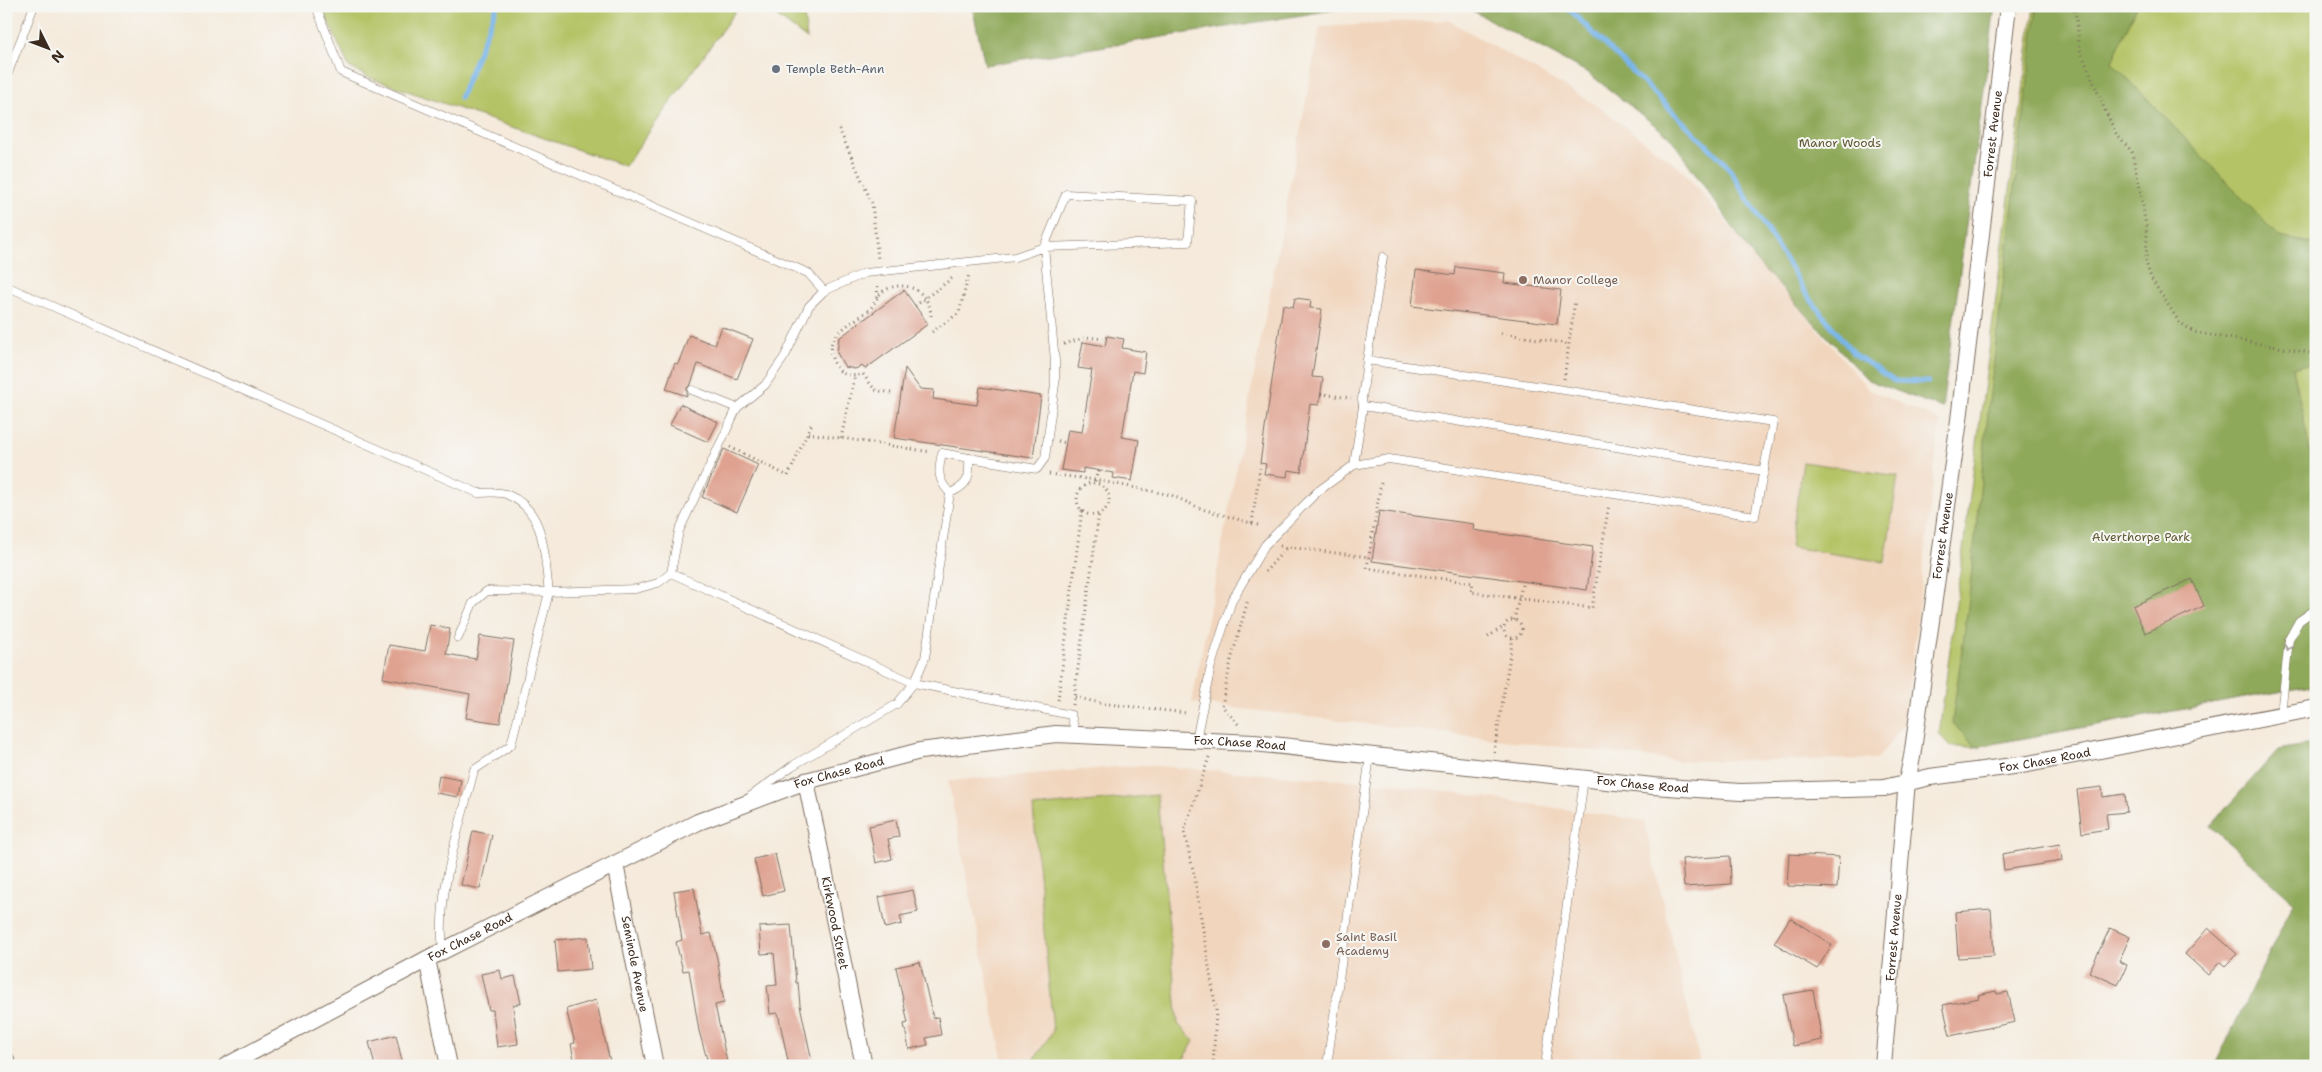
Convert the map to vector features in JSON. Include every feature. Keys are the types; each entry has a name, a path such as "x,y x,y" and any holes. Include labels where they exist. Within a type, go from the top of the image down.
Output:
{"street":[{"name":"Forrest Avenue","path":"1883,1066 1907,781 1912,757 1958,429 2008,6"},
{"name":"Fox Chase Road","path":"226,1066 427,959 698,822 806,781 920,751 1056,734 1254,743 1653,786 1740,792 1884,788 1907,781 2028,764 2316,708"},
{"name":"Kirkwood Street","path":"806,781 864,1066"},
{"name":"Seminole Avenue","path":"615,864 655,1066"},
{"path":"427,959 449,1066"},
{"path":"6,1060 7,1066"}],"lane":[{"path":"6,78 34,6"},
{"path":"316,6 341,72 808,273 824,290"},
{"path":"458,638 473,603 488,591 636,590 658,584 671,573 679,531 737,408 765,385 785,356 809,306 824,290 865,273 1015,257 1044,247 1188,242 1192,201 1066,194 1044,247 1055,384 1045,458 1037,469 942,453 938,471 942,485 950,493"},
{"path":"1354,465 1367,360 1383,257"},
{"path":"6,286 478,493 507,494 527,506 540,528 549,592 511,744 474,770 449,871 441,930 443,951"},
{"path":"1196,740 1211,666 1232,600 1271,537 1317,492 1354,465 1388,459 1755,516 1773,422 1367,360"},
{"path":"692,390 737,408"},
{"path":"1363,403 1764,471"},
{"path":"950,493 961,488 970,476 969,458"},
{"path":"736,808 792,766 897,704 914,682 925,658 950,493"},
{"path":"671,573 914,682 1071,715 1076,735"},
{"path":"2281,714 2289,639 2299,621 2316,609"},
{"path":"1327,1066 1370,756"},
{"path":"1545,1066 1584,779"}],"path":[{"path":"2077,6 2075,9 2080,49 2116,133 2132,152 2142,192 2147,234 2146,262 2151,278 2179,322 2194,332 2316,354"},
{"path":"839,129 872,203 877,242 877,297"},
{"path":"932,332 959,313 972,261"},
{"path":"915,306 952,279"},
{"path":"891,392 875,390 863,374 855,376 846,375 838,370 830,351 832,340 841,329 871,308 877,297 895,286 907,286 919,290 930,305 932,319"},
{"path":"1562,390 1575,300"},
{"path":"1501,333 1569,344"},
{"path":"1053,347 1087,337 1103,339"},
{"path":"841,438 855,376"},
{"path":"1321,394 1363,403"},
{"path":"721,442 788,476 813,421"},
{"path":"808,433 942,453"},
{"path":"1252,523 1260,468"},
{"path":"1037,469 1043,473 1171,495 1202,510 1261,526"},
{"path":"1095,482 1098,470"},
{"path":"1056,712 1082,510 1078,500 1080,491 1088,484 1095,482 1103,486 1109,495 1108,505 1099,513 1091,514 1082,510"},
{"path":"1381,484 1367,568 1473,583 1471,592 1592,608 1611,494"},
{"path":"1071,715 1099,513"},
{"path":"1280,546 1369,557"},
{"path":"1264,574 1288,546"},
{"path":"1514,620 1518,598 1524,581"},
{"path":"1238,724 1222,706 1231,660 1249,597"},
{"path":"1488,637 1509,621 1514,620 1520,624 1522,629 1519,636 1513,638 1506,634 1505,625"},
{"path":"1494,752 1513,638"},
{"path":"1075,697 1100,703 1186,713"},
{"path":"1211,752 1184,831 1194,874 1216,1010 1212,1066"}],"shaded area":[{"name":"Manor College","path":"1448,20 1598,106 1681,169 1869,390 1940,421 1905,724 1877,759 1679,761 1192,703 1320,27"},
{"name":"Saint Basil Academy","path":"1142,765 1397,784 1644,821 1701,1066 1004,1066 948,781"}],"green space":[{"path":"321,6 739,6 625,166 370,78 349,67"},
{"path":"763,6 803,6 807,39"},
{"path":"972,6 1359,6 985,65"},
{"name":"Manor Woods","path":"1464,6 1995,6 1942,408 1868,380 1756,261 1670,137 1588,73"},
{"name":"Alverthorpe Park","path":"2034,6 2316,6 2316,685 1975,747 1951,747 1939,734"},
{"name":"Alverthorpe Park","path":"2037,6 2137,6 2112,62 2279,237 2316,244 2316,365 2293,367 2316,480 2316,685 1975,747 1952,722 1968,607 1990,392"},
{"path":"1803,462 1898,476 1885,562 1790,547"},
{"path":"2316,743 2316,1066 2217,1066 2215,1065 2294,902 2210,826 2278,750"},
{"path":"1157,795 1178,1024 1194,1041 1180,1066 1030,1066 1053,1031 1033,807"}],"building":[{"path":"1456,267 1505,273 1504,283 1561,290 1557,324 1412,306 1416,270 1455,275"},
{"path":"904,290 928,324 865,369 862,366 855,369 845,367 837,353 839,338"},
{"path":"1295,298 1311,300 1310,308 1322,309 1312,377 1323,378 1319,405 1310,404 1301,472 1288,470 1287,477 1264,474 1266,464 1260,463 1283,305 1293,307"},
{"path":"722,327 753,339 737,379 698,364 691,384 687,388 687,396 666,389 675,363 678,364 689,335 715,345"},
{"path":"1107,336 1124,339 1122,348 1146,352 1143,373 1133,371 1122,437 1139,440 1132,481 1113,478 1114,473 1083,468 1083,473 1061,470 1068,430 1082,432 1092,370 1078,368 1083,342 1105,346"},
{"path":"905,368 920,389 934,390 933,399 977,405 980,387 1041,396 1033,458 894,438"},
{"path":"680,404 718,422 708,442 670,425"},
{"path":"724,449 758,465 737,512 702,497"},
{"path":"1379,511 1474,524 1473,530 1593,547 1587,590 1372,561"},
{"path":"2192,579 2204,606 2145,633 2133,606"},
{"path":"430,625 450,629 446,654 476,659 480,636 514,641 500,723 466,718 470,694 383,678 389,645 425,651"},
{"path":"439,776 461,780 458,797 436,793"},
{"path":"2102,787 2103,797 2125,794 2127,812 2106,814 2108,829 2082,833 2077,790"},
{"path":"896,820 899,837 888,839 892,859 876,863 869,826"},
{"path":"473,831 492,835 480,889 461,885"},
{"path":"2060,844 2062,861 2004,870 2002,854"},
{"path":"775,854 784,891 763,896 754,859"},
{"path":"1789,854 1839,857 1837,888 1787,886"},
{"path":"1730,856 1731,884 1684,887 1682,859"},
{"path":"694,888 702,935 711,933 724,1003 715,1005 727,1062 709,1066 699,1031 689,970 683,971 676,942 682,940 674,891"},
{"path":"913,890 918,912 900,916 902,924 885,928 879,897"},
{"path":"1991,909 1994,956 1958,958 1955,912"},
{"path":"1790,918 1832,945 1817,969 1774,943"},
{"path":"791,925 796,983 798,983 800,1005 813,1066 789,1066 778,1013 770,1014 767,986 777,985 774,953 761,954 759,927"},
{"path":"2110,928 2130,937 2119,961 2127,965 2118,985 2089,972"},
{"path":"2208,928 2237,954 2225,966 2220,962 2208,975 2185,954"},
{"path":"588,937 591,969 558,972 555,940"},
{"path":"920,962 933,1018 938,1017 941,1035 926,1038 928,1045 909,1049 904,1024 908,1023 896,967"},
{"path":"500,970 502,979 515,976 521,1003 513,1005 518,1044 497,1047 493,1010 489,1010 481,974"},
{"path":"1813,990 1822,1040 1793,1046 1783,995"},
{"path":"1996,991 1997,994 2008,992 2015,1022 1950,1036 1943,1005 1979,998 1978,995"},
{"path":"596,1000 611,1066 586,1066 586,1063 575,1065 571,1044 575,1043 566,1009"},
{"path":"396,1035 402,1061 375,1066 369,1042"}],"waterway":[{"path":"460,98 497,6"},
{"path":"1560,6 1571,11 1727,165 1807,295 1853,353 1894,381 1928,382"}],"place":[{"name":"Temple Beth-Ann","path":"776,69"},
{"name":"Manor College","path":"1523,280"},
{"name":"Saint Basil Academy","path":"1326,944"}]}
